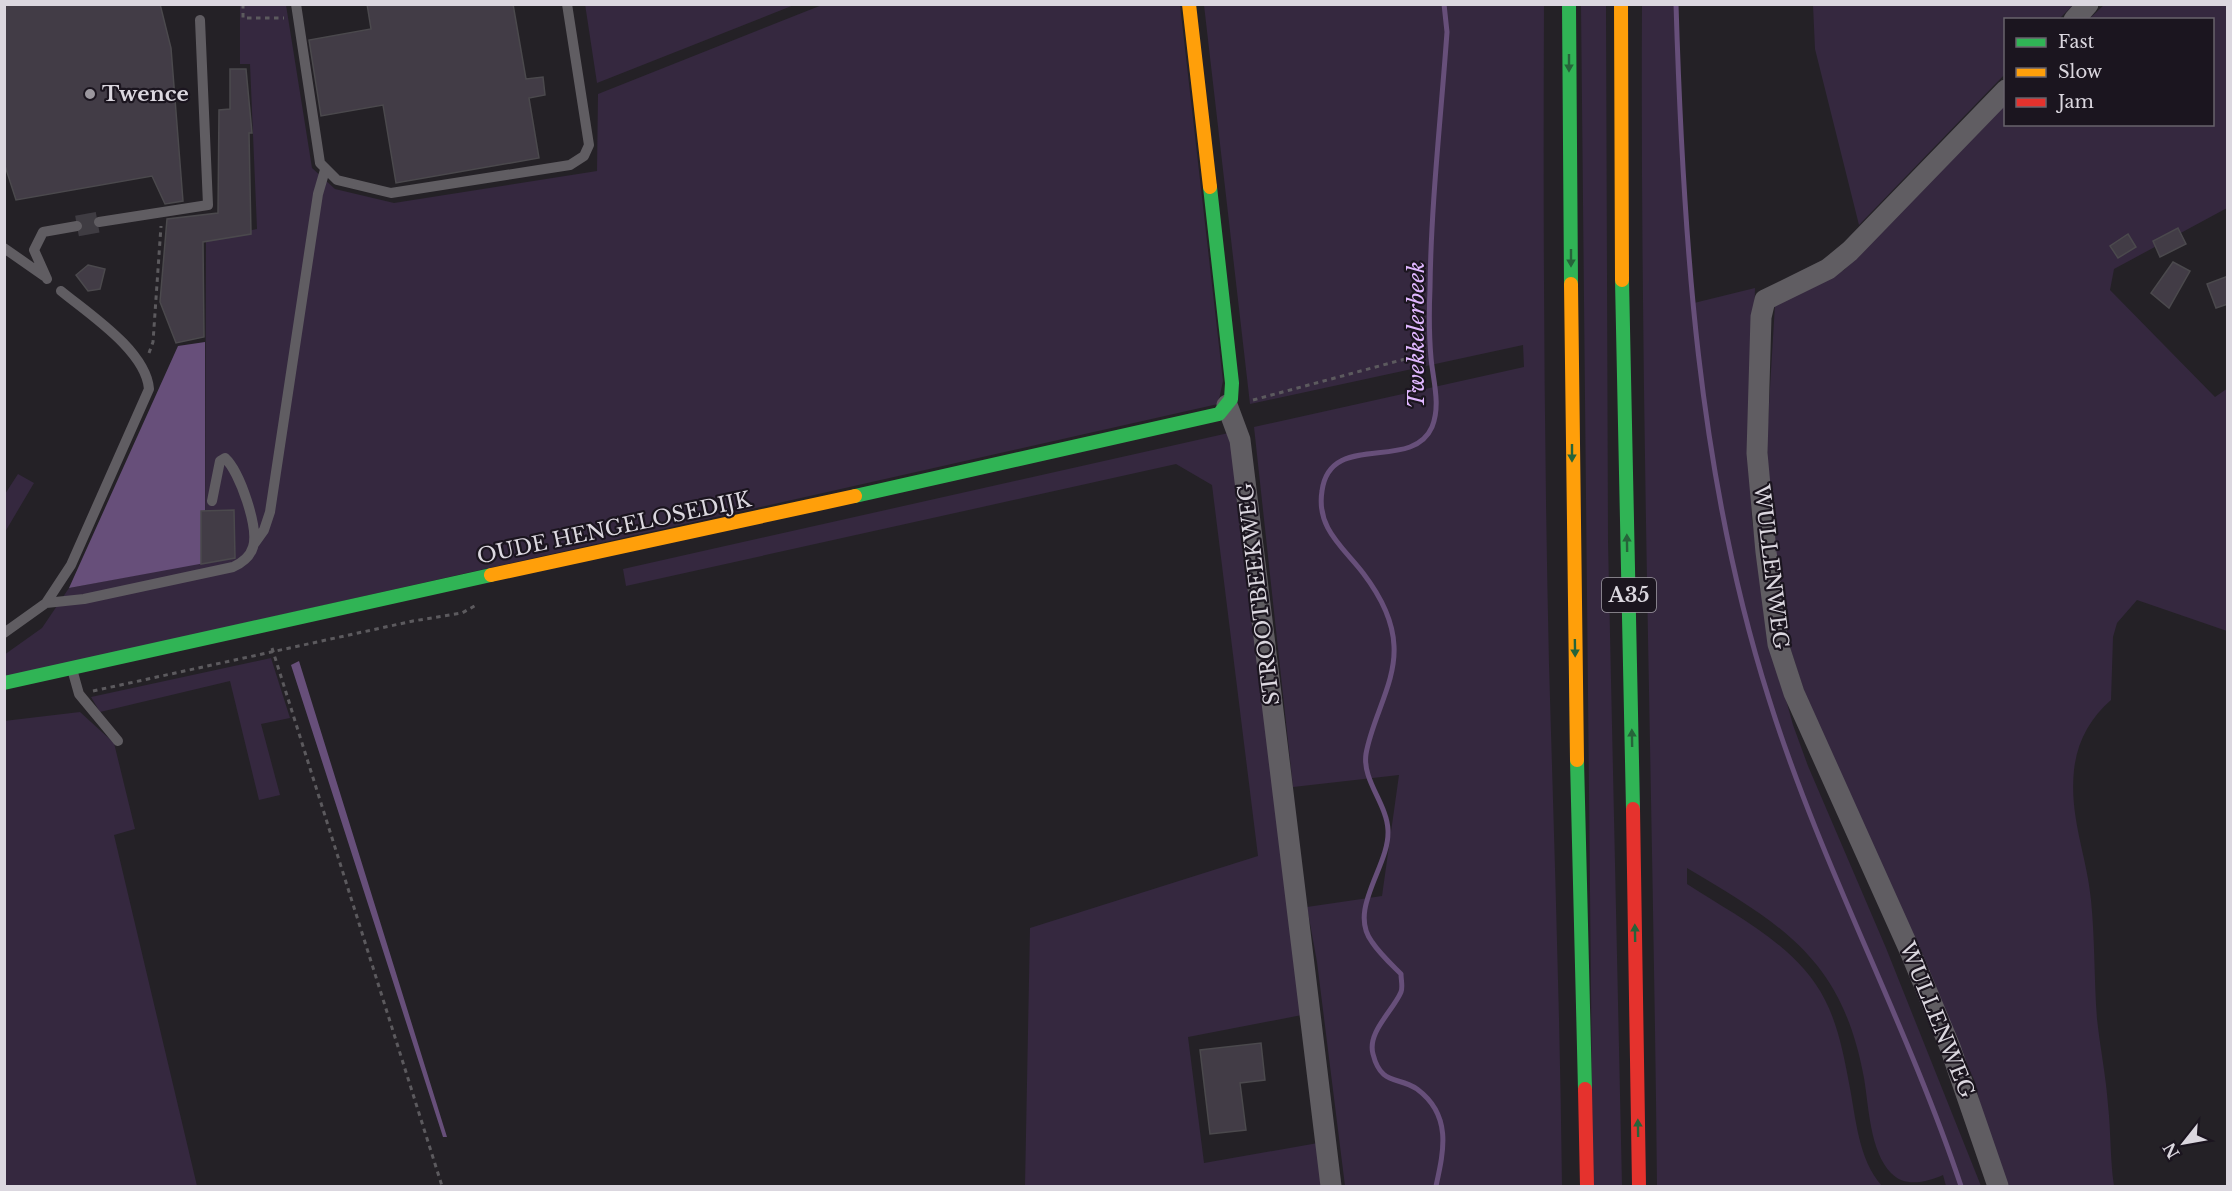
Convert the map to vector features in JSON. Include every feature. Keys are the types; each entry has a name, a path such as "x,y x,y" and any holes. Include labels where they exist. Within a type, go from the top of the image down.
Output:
{"main road":[{"name":"STROOTBEEKWEG","path":"1189,4 1232,383 1227,405"},
{"name":"A35","path":"1569,4 1572,531 1587,1186"},
{"name":"A35","path":"1622,4 1622,319 1639,1186"},
{"name":"OUDE HENGELOSEDIJK","path":"4,683 1214,417 1227,405"}],"street":[{"path":"2076,18 2088,4"},
{"name":"WULLENWEG","path":"1998,1186 1950,1047 1911,951 1794,693 1778,644 1766,552 1757,453 1761,317 1765,300 1828,269 1850,251 2004,92"},
{"name":"STROOTBEEKWEG","path":"1227,405 1240,440 1331,1186"}],"lane":[{"path":"296,4 320,163 337,180 392,193 570,165 584,156 589,145 567,4"},
{"path":"99,222 208,205 200,20"},
{"path":"46,603 84,599 233,567 243,562 264,530 270,513 318,194 325,170"},
{"path":"4,249 47,279 34,250 43,232 77,226"},
{"path":"4,633 46,603 71,565 149,389 144,369 117,337 62,291"},
{"path":"212,501 219,461 225,458 236,472 242,488 250,513 254,544"},
{"path":"72,668 79,694 118,741"}],"path":[{"path":"243,4 243,18 298,18"},
{"path":"144,369 153,342 162,211"},
{"path":"1227,405 1408,358"},
{"path":"79,694 413,621"},
{"path":"278,665 442,1186"}],"shaded area":[{"path":"585,4 794,4 794,5 597,83"},
{"path":"1813,4 2073,5 2060,18 2004,18 2004,75 1859,225 1815,49"},
{"path":"240,5 286,5 312,168 335,189 394,203 597,171 598,94 822,5 1180,5 1223,381 1218,404 5,677 4,655 42,628 69,588 205,562 206,238 257,229 250,64 240,64"},
{"path":"1204,5 1544,5 1546,499 1562,1186 1345,1186 1317,962 1307,907 1382,896 1399,775 1293,787 1254,427 1524,367 1523,345 1250,404"},
{"path":"1581,5 1606,5 1608,541 1622,1186 1593,1186"},
{"path":"1642,5 1676,5 1682,146 1694,303 1755,288 1749,465 1752,520 1771,645 1793,725 1808,766 1886,948 1981,1186 1946,1186 1943,1175 1930,1180 1909,1182 1891,1173 1884,1164 1875,1141 1854,1037 1841,1003 1824,975 1804,950 1780,929 1687,868 1687,884 1782,948 1799,964 1825,1000 1837,1030 1863,1151 1882,1186 1657,1186 1643,300"},
{"path":"2104,5 2227,5 2227,208 2114,269 2110,290 2215,397 2228,388 2227,631 2137,600 2117,623 2113,637 2111,700 2091,723 2081,740 2074,770 2073,788 2076,820 2091,900 2097,1019 2107,1094 2114,1186 2002,1186 1975,1082 1820,740 1786,635 1768,495 1767,438 1775,304 1844,270 2004,106 2004,126 2214,126 2214,18 2090,18"},
{"path":"205,342 205,563 69,588 178,346"},
{"path":"1233,432 1302,1015 1188,1037 1204,1163 1318,1143 1325,1186 1025,1186 1030,928 1258,856 1212,485 1176,464 626,586 623,569"},
{"path":"18,474 34,483 5,532 5,494"},
{"path":"271,658 290,718 261,724 280,795 259,800 230,681 100,712 91,697"},
{"path":"299,661 447,1137 443,1137 291,665"},
{"path":"80,712 114,743 135,829 114,835 197,1186 5,1186 4,721"}],"building":[{"name":"Twence","path":"4,4 160,4 171,48 183,201 165,204 152,176 16,200 4,163"},
{"path":"367,4 513,4 526,79 543,77 545,95 529,98 539,158 396,183 383,105 321,116 309,40 371,29"},
{"path":"230,69 246,69 252,133 249,133 251,234 203,242 204,337 176,343 160,302 167,219 218,213 219,110 230,109"},
{"path":"2178,228 2186,244 2160,257 2153,241"},
{"path":"2128,234 2136,247 2118,258 2110,246"},
{"path":"2173,262 2190,271 2169,308 2151,293"},
{"path":"88,265 105,269 100,289 88,291 76,275"},
{"path":"2228,276 2228,304 2216,308 2207,284"},
{"path":"234,510 235,558 201,564 201,511"},
{"path":"1261,1043 1265,1080 1240,1083 1246,1130 1210,1134 1200,1050"}],"waterway":[{"name":"Twekkelerbeek","path":"1436,1186 1443,1146 1441,1122 1436,1110 1417,1089 1385,1076 1376,1064 1372,1046 1377,1030 1402,988 1401,974 1372,942 1366,929 1364,916 1371,887 1387,844 1387,820 1371,783 1366,754 1388,687 1394,660 1393,636 1380,598 1333,536 1323,516 1321,504 1322,491 1328,473 1340,462 1355,456 1408,448 1422,440 1435,419 1436,401 1430,349 1429,305 1434,192 1447,32 1444,4"},
{"path":"1676,4 1684,180 1698,355 1710,443 1745,615 1769,699 1813,822 1915,1064 1961,1186"}],"tunnel":[{"path":"77,226 99,222"}],"traffic: fast":[{"path":"1569,4 1571,284"},
{"path":"855,496 1219,414 1231,399 1232,383 1210,187"},
{"path":"1622,280 1633,809"},
{"path":"4,683 491,575"},
{"path":"1577,760 1585,1089"}],"traffic: slow":[{"path":"1189,4 1210,187"},
{"path":"1621,4 1622,280"},
{"path":"1571,284 1577,760"},
{"path":"491,575 855,496"}],"traffic: jam":[{"path":"1633,809 1639,1186"},
{"path":"1585,1089 1587,1186"}],"place":[{"name":"Twence","path":"90,94"}]}
